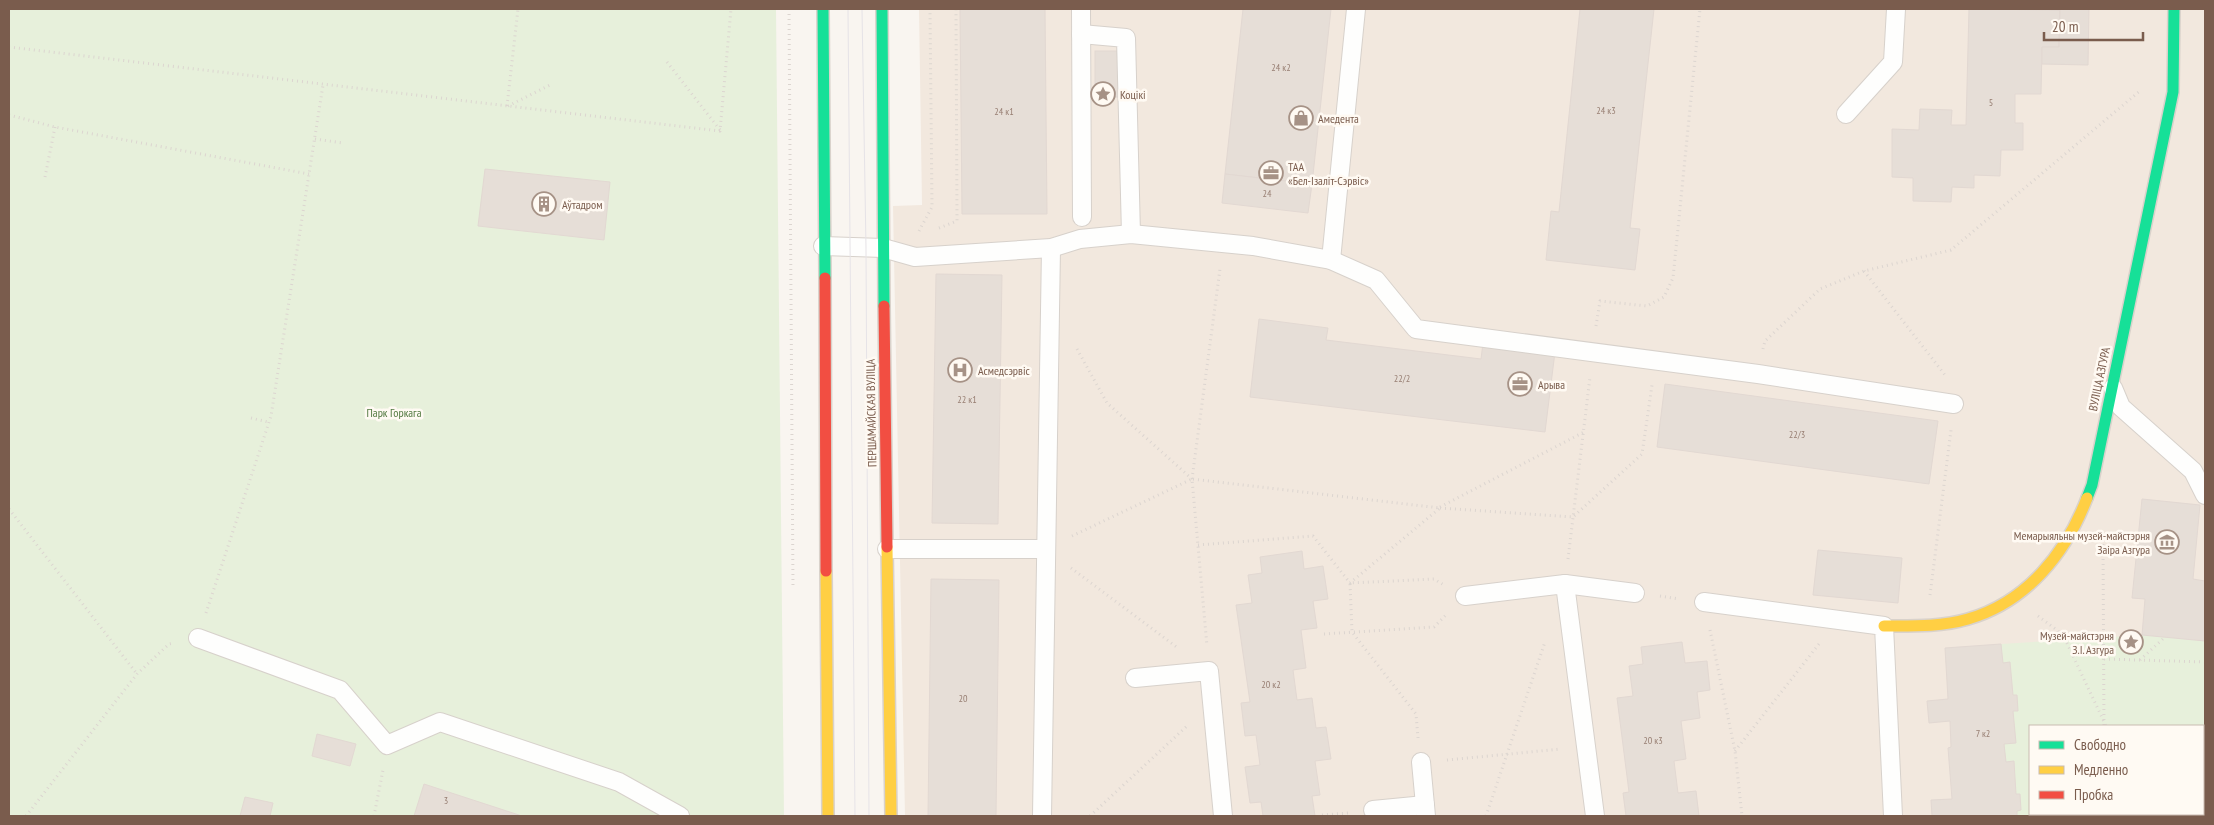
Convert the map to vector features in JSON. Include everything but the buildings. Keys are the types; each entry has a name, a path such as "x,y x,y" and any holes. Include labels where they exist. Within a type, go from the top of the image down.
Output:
{"main road":[{"path":"823,9 828,816"},
{"name":"ПЕРШАМАЙСКАЯ ВУЛІЦА","path":"882,9 883,248 891,816"},
{"name":"ВУЛІЦА АЗГУРА","path":"1884,626 1926,625 1968,618 2010,599 2048,566 2072,534 2092,484 2173,92 2174,9"}],"lane":[{"path":"1081,9 1082,217"},
{"path":"1331,260 1356,9"},
{"path":"1846,114 1894,62 1896,9"},
{"path":"1081,34 1126,38 1132,234"},
{"path":"823,246 883,248 916,257 1051,248 1080,239 1132,234 1223,244 1331,260 1376,280 1416,330 1758,374 1954,404"},
{"path":"1042,816 1051,248"},
{"path":"2112,385 2121,407 2193,472 2205,495"},
{"path":"887,550 1046,549"},
{"path":"1465,596 1565,584 1635,593"},
{"path":"1565,584 1595,816"},
{"path":"1704,602 1884,626 1893,816"},
{"path":"198,638 340,690 387,745 440,722 619,782 680,816"},
{"path":"1136,678 1209,671 1223,816"},
{"path":"1374,810 1425,810 1420,762"}],"path":[{"path":"507,106 518,9"},
{"path":"720,131 731,9"},
{"path":"789,9 793,590"},
{"path":"917,235 932,207 930,9"},
{"path":"956,9 957,221"},
{"path":"1600,301 1647,306 1664,298 1673,278 1700,9"},
{"path":"9,46 720,131"},
{"path":"667,62 720,131"},
{"path":"507,106 552,84"},
{"path":"26,816 137,674 169,644 198,638 268,422 323,85"},
{"path":"1758,374 1765,341 1820,289 1864,271 1951,250 2146,86"},
{"path":"9,115 56,127 309,174"},
{"path":"45,177 56,127"},
{"path":"315,139 343,142"},
{"path":"1209,671 1192,479 1223,244"},
{"path":"1864,271 1956,390 1926,625"},
{"path":"1073,342 1107,403 1192,479"},
{"path":"1565,584 1593,354"},
{"path":"1209,671 1046,549 1192,479 1440,508 1573,517 1642,454 1656,361"},
{"path":"251,418 268,422"},
{"path":"1350,583 1440,508 1584,432"},
{"path":"9,509 94,616 137,674"},
{"path":"1198,545 1313,536 1350,583 1352,632 1416,714 1420,762 1586,746"},
{"path":"1324,634 1434,626 1465,596 1434,579 1350,583"},
{"path":"1635,593 1704,602 1735,751 1742,816"},
{"path":"2010,599 2058,630 2065,639 2106,725"},
{"path":"1735,751 1838,620"},
{"path":"2139,660 2165,638"},
{"path":"1486,816 1546,640"},
{"path":"2104,658 2205,662"},
{"path":"1090,816 1186,727 1190,719"},
{"path":"374,816 387,745"}],"shaded area":[{"path":"919,9 2205,9 2205,816 905,816 893,206 922,205"}],"green space":[{"name":"Парк Горкага","path":"9,9 776,9 784,816 9,816"},
{"path":"2142,635 2205,641 2205,816 2017,816 2017,811 2021,810 2020,795 2016,794 2014,762 2006,762 2004,744 2016,742 2013,711 2018,711 2017,695 2013,695 2010,662 2003,663 2001,644"}],"tram line":[{"path":"848,9 855,816"},
{"path":"862,9 866,248 869,816"}],"traffic: fast":[{"path":"823,9 825,278"},
{"path":"882,9 884,306"},
{"path":"2087,498 2092,485 2173,92 2174,9"}],"traffic: slow":[{"path":"1884,626 1926,626 1958,622 1989,611 2009,601 2042,573 2056,556 2068,538 2087,498"},
{"path":"887,547 891,816"},
{"path":"826,571 828,816"}],"traffic: jam":[{"path":"825,278 826,571"},
{"path":"884,306 887,547"}],"place":[{"name":"Коцікі","path":"1103,94"},
{"name":"Амедента","path":"1301,118"},
{"name":"ТАА «Бел-Ізаліт-Сэрвіс»","path":"1271,173"},
{"name":"Аўтадром","path":"544,204"},
{"name":"Асмедсэрвіс","path":"960,370"},
{"name":"Арыва","path":"1520,384"},
{"name":"Мемарыяльны музей-майстэрня Заіра Азгура","path":"2167,542"},
{"name":"Музей-майстэрня З.І. Азгура","path":"2131,642"}]}
